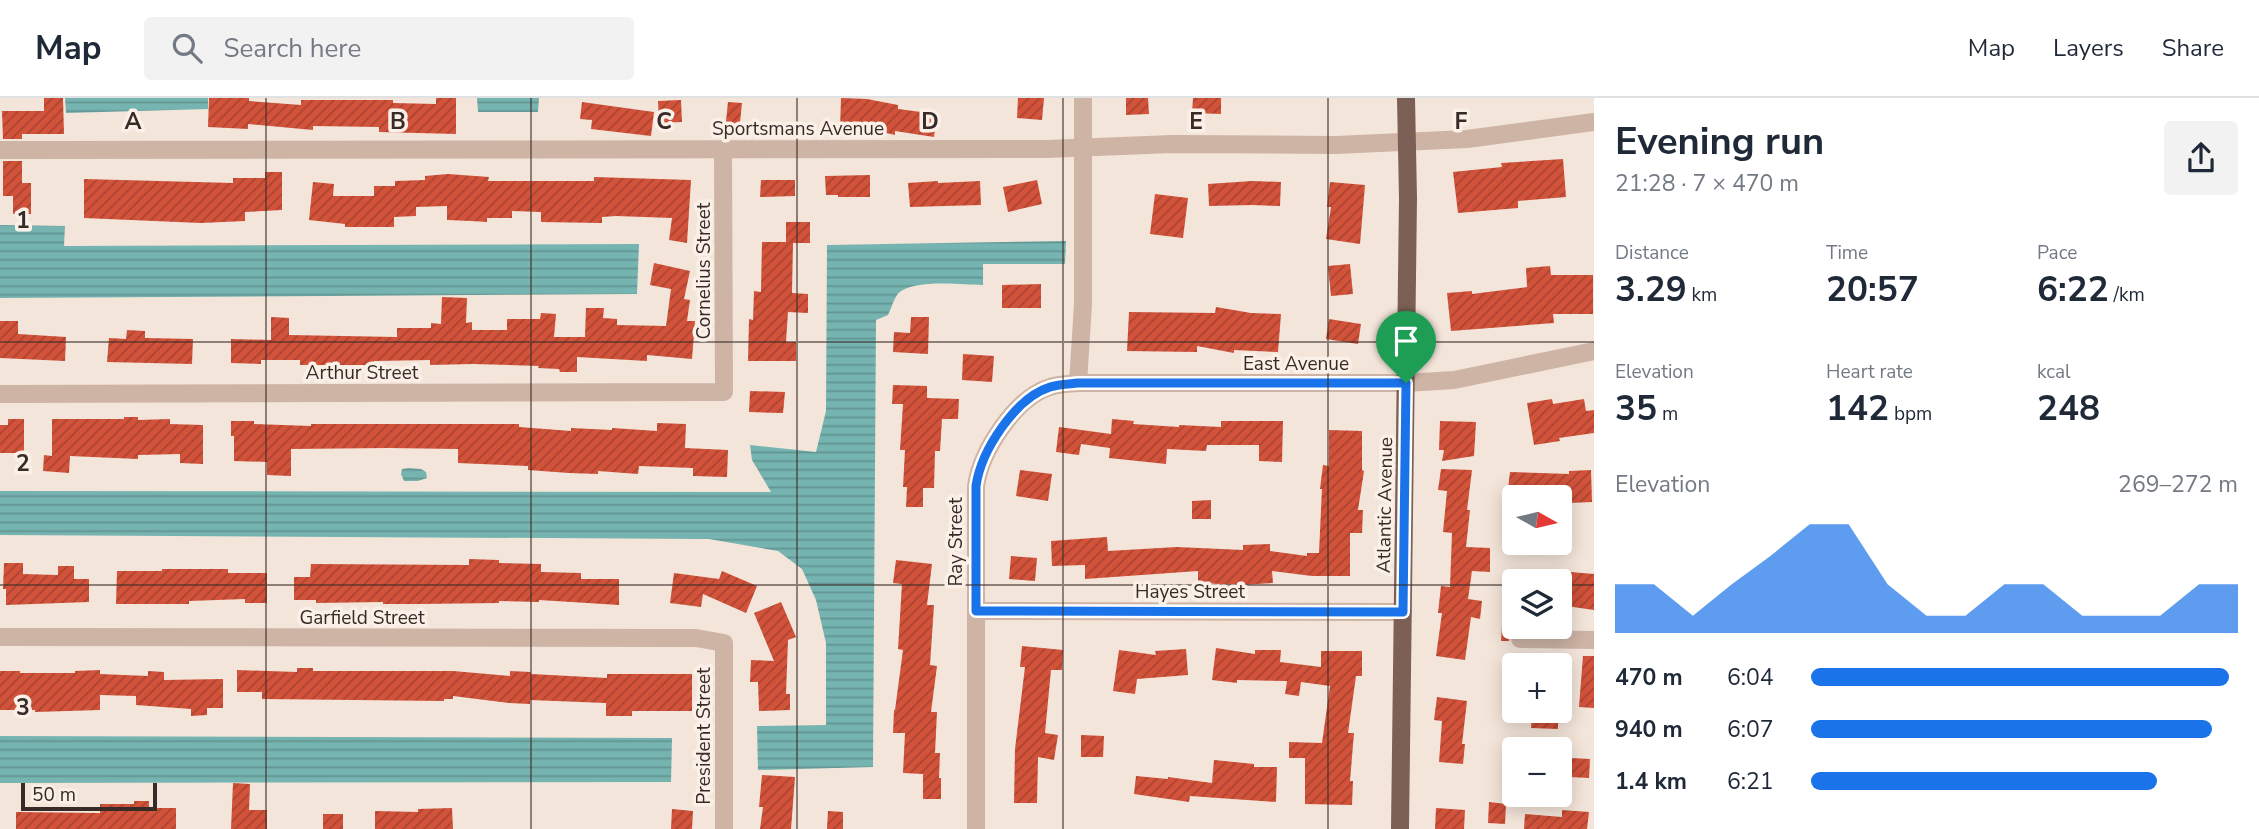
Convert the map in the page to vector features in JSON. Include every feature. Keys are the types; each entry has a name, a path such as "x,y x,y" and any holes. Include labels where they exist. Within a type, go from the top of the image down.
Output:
{"main road":[{"name":"Atlantic Avenue","path":"1400,829 1408,198 1406,98"}],"street":[{"path":"1078,383 1083,304 1083,98"},
{"name":"Sportsmans Avenue","path":"0,150 1047,149 1172,144 1336,145 1467,139 1594,122"},
{"name":"Cornelius Street","path":"723,149 724,392"},
{"name":"East Avenue","path":"1078,383 1406,383 1454,380 1594,351"},
{"name":"Ray Street","path":"976,829 978,473 986,450 1001,428 1037,393 1050,387 1078,383"},
{"name":"Arthur Street","path":"0,394 724,392"},
{"name":"Hayes Street","path":"976,611 1403,612"},
{"name":"Garfield Street","path":"0,637 696,638 724,643"},
{"path":"1520,639 1594,640"},
{"name":"President Street","path":"724,643 724,829"}],"water":[{"path":"65,98 208,98 208,109 66,113"},
{"path":"477,98 539,98 538,112 478,112"},
{"path":"0,225 65,226 64,246 639,244 637,294 0,298"},
{"path":"1066,241 1065,264 983,264 983,285 913,286 897,295 888,315 876,320 873,767 758,770 757,726 826,725 826,643 816,600 802,569 778,551 709,539 0,535 0,491 771,492 752,460 750,445 816,452 826,411 827,245"},
{"path":"402,469 421,469 426,472 427,478 404,481"},
{"path":"0,736 672,738 671,782 0,783"}],"building":[{"path":"44,98 63,98 64,134 22,134 22,139 3,139 2,111 44,111"},
{"path":"209,98 249,98 249,101 301,105 301,100 393,100 393,103 436,104 436,98 456,98 456,134 379,132 379,127 313,126 313,130 248,124 248,129 208,127"},
{"path":"841,98 867,99 898,105 898,109 937,114 934,137 895,131 895,135 878,131 840,130"},
{"path":"1018,98 1044,98 1042,120 1017,118"},
{"path":"1126,98 1148,98 1149,114 1126,115"},
{"path":"1193,98 1221,98 1221,114 1192,113"},
{"path":"681,100 682,122 659,123 658,101"},
{"path":"582,102 654,112 651,136 591,129 592,120 580,119"},
{"path":"728,102 742,103 739,132 725,131"},
{"path":"1563,159 1566,197 1518,201 1518,208 1458,213 1453,172 1502,167 1501,163"},
{"path":"3,161 22,161 22,183 31,183 31,214 13,214 13,196 3,196"},
{"path":"265,172 282,172 282,210 245,212 245,221 201,223 84,218 84,179 233,183 233,178 265,178"},
{"path":"448,174 489,177 488,181 594,181 594,177 691,180 687,243 669,240 672,218 616,216 602,217 602,223 541,222 541,212 512,211 512,218 487,218 487,222 447,220 447,206 416,207 416,216 394,217 394,227 345,227 345,224 309,220 313,182 334,184 333,196 374,196 374,186 395,186 395,181 425,180 425,176"},
{"path":"870,175 870,197 826,195 825,176"},
{"path":"761,180 795,180 795,196 760,197"},
{"path":"1037,180 1042,204 1008,212 1003,187"},
{"path":"980,181 981,205 910,207 908,183"},
{"path":"1281,182 1280,206 1209,206 1208,184"},
{"path":"1330,182 1365,185 1360,244 1326,239 1331,207 1327,207"},
{"path":"1155,194 1188,198 1183,238 1150,234"},
{"path":"786,222 810,222 810,243 793,243 792,293 808,294 808,313 788,312 786,342 796,342 796,361 748,361 749,319 753,320 754,291 761,292 762,242 786,242"},
{"path":"654,263 690,271 684,299 690,300 687,321 695,321 692,359 647,355 647,361 577,357 577,372 560,372 559,369 538,368 539,366 430,365 430,360 374,361 374,365 300,365 300,360 261,360 261,364 231,363 231,339 271,340 271,317 289,318 289,335 397,337 397,328 431,328 431,323 441,324 442,297 467,298 466,323 472,322 472,330 507,330 507,319 540,319 541,313 556,314 554,337 585,337 586,308 604,308 603,318 617,319 617,325 666,326 671,289 650,285"},
{"path":"1350,264 1353,294 1331,296 1328,266"},
{"path":"1550,266 1551,275 1593,275 1593,314 1553,314 1554,323 1451,331 1447,293 1472,291 1472,294 1527,287 1526,268"},
{"path":"1041,284 1041,308 1002,308 1002,285"},
{"path":"1216,307 1251,313 1281,314 1278,352 1234,350 1234,353 1197,346 1197,352 1127,351 1129,312 1215,313"},
{"path":"911,317 929,317 928,354 893,352 894,332 910,333"},
{"path":"1329,319 1361,324 1358,344 1326,339"},
{"path":"0,321 18,321 18,334 66,337 65,361 0,358"},
{"path":"127,330 145,331 145,338 193,339 192,364 107,362 109,338 126,339"},
{"path":"963,354 994,356 992,382 962,380"},
{"path":"893,385 927,386 927,398 959,399 958,419 942,419 940,451 935,451 934,488 923,488 923,507 906,507 907,487 903,487 905,450 900,450 903,404 892,404"},
{"path":"750,391 785,392 783,413 749,412"},
{"path":"1552,399 1553,404 1584,399 1586,411 1594,410 1594,433 1534,445 1527,403"},
{"path":"138,417 138,420 170,419 170,424 203,425 203,464 180,463 180,454 138,455 138,459 70,456 69,473 43,471 44,455 52,456 52,419"},
{"path":"8,419 24,419 24,453 0,453 0,425 8,425"},
{"path":"1112,419 1134,421 1133,424 1179,427 1221,427 1221,421 1283,421 1282,462 1259,461 1259,445 1207,445 1206,451 1167,449 1166,464 1109,458 1110,448 1081,444 1079,455 1056,452 1059,427 1111,434"},
{"path":"231,421 311,426 519,424 519,427 571,431 571,428 612,428 657,431 657,423 686,424 685,448 728,450 727,477 693,476 693,468 639,466 638,474 528,470 528,466 458,463 458,449 388,448 291,449 291,476 267,475 267,462 234,461"},
{"path":"1440,421 1476,422 1474,456 1442,461 1444,450 1439,450"},
{"path":"1329,430 1362,431 1364,471 1358,510 1363,510 1362,533 1350,533 1350,576 1312,576 1272,571 1273,583 1243,585 1198,583 1198,571 1085,579 1085,565 1052,566 1051,541 1107,537 1108,551 1177,547 1243,550 1243,545 1270,544 1270,551 1307,556 1307,553 1319,553 1320,489 1323,465 1329,466"},
{"path":"1441,469 1472,470 1466,547 1490,548 1490,572 1472,571 1468,599 1482,601 1480,619 1471,617 1465,660 1436,656 1442,613 1438,613 1441,586 1450,587 1452,533 1443,532 1447,491 1438,490"},
{"path":"1020,470 1052,474 1048,501 1016,496"},
{"path":"1591,470 1592,502 1572,503 1572,485 1508,485 1510,472 1569,474 1569,471"},
{"path":"1211,500 1211,519 1192,519 1192,501"},
{"path":"1011,556 1037,558 1035,581 1009,579"},
{"path":"469,559 541,564 541,572 581,573 581,579 619,579 619,605 539,600 383,604 294,600 294,577 310,577 311,564 469,565"},
{"path":"896,560 932,564 927,605 934,605 930,665 937,666 931,712 937,712 935,753 940,753 941,799 923,799 923,774 903,773 905,733 893,733 903,650 898,649 902,584 893,583"},
{"path":"4,563 23,563 23,574 58,575 58,566 74,566 74,579 89,579 89,602 6,605 6,589 3,589"},
{"path":"228,569 228,573 267,573 267,603 245,603 245,599 189,601 189,604 116,604 117,571"},
{"path":"722,571 757,586 746,613 703,594 701,607 670,603 674,573 719,579"},
{"path":"1572,572 1594,574 1594,610 1572,607"},
{"path":"781,602 796,637 788,640 786,694 790,694 790,710 759,711 758,682 750,682 751,660 774,661 754,613"},
{"path":"1022,646 1063,650 1062,670 1051,670 1045,733 1058,735 1054,760 1038,757 1037,803 1014,803 1015,749 1025,667 1020,667"},
{"path":"1216,648 1255,654 1255,650 1281,650 1280,662 1321,667 1321,651 1362,651 1362,676 1356,676 1348,733 1354,733 1350,781 1353,781 1352,805 1305,804 1305,758 1289,758 1289,742 1322,743 1330,686 1301,682 1299,696 1285,694 1287,681 1237,680 1237,683 1212,680"},
{"path":"1186,649 1188,675 1137,679 1135,694 1113,691 1119,650 1156,655 1155,651"},
{"path":"1583,656 1594,656 1594,708 1579,707"},
{"path":"297,668 313,668 313,671 453,671 510,676 510,671 607,678 607,674 692,674 692,711 632,711 632,716 606,716 606,703 530,700 530,704 453,696 453,699 444,701 262,699 262,692 237,692 237,670 297,672"},
{"path":"100,670 100,674 148,676 148,671 164,672 164,680 223,679 223,708 207,708 207,715 191,716 191,709 136,705 136,696 100,695 100,710 0,710 0,671 75,673"},
{"path":"1437,697 1467,701 1462,744 1465,744 1463,764 1439,762 1442,721 1434,720"},
{"path":"1531,723 1558,723 1558,729 1531,728"},
{"path":"1081,735 1104,736 1103,757 1081,757"},
{"path":"1572,758 1590,759 1589,778 1572,777"},
{"path":"1214,760 1254,764 1254,767 1277,767 1276,802 1190,796 1189,802 1134,794 1136,776 1212,783"},
{"path":"762,775 795,777 791,829 760,829 763,807 759,807"},
{"path":"233,783 250,784 249,810 267,810 267,829 231,829"},
{"path":"134,801 149,801 149,808 176,808 176,829 16,829 16,812 100,813 100,804 134,804"},
{"path":"1489,802 1502,804 1502,807 1506,807 1505,824 1488,823"},
{"path":"452,808 453,829 375,829 375,811 418,812 418,809"},
{"path":"1436,808 1465,810 1464,829 1435,829"},
{"path":"672,809 693,811 692,829 671,829"},
{"path":"1562,810 1589,812 1587,829 1524,829 1525,814 1562,817"},
{"path":"828,811 843,812 843,829 827,829"},
{"path":"323,814 343,814 343,829 323,829"}],"route":[{"path":"1078,383 1406,383 1403,612 976,611 978,473 986,450 1001,428 1037,393 1050,387 1078,383"}]}
